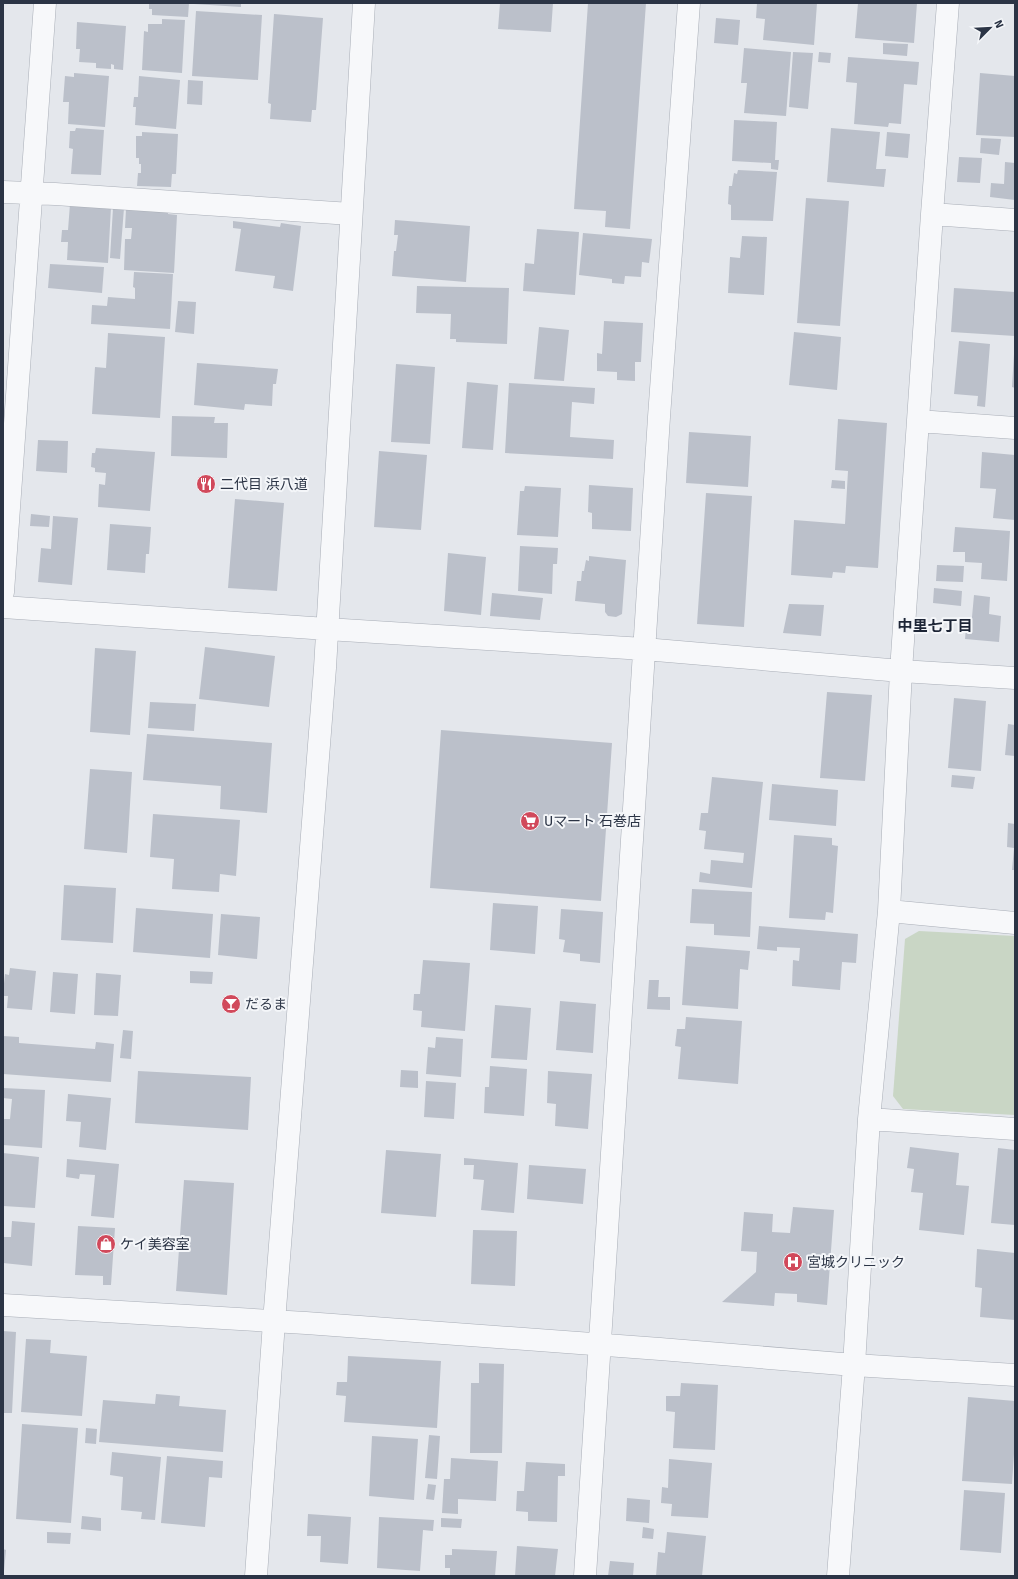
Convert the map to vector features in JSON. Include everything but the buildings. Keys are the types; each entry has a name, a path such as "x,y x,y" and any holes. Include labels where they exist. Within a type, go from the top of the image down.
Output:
{"street":[{"path":"3,592 32,193 44,3"},
{"path":"256,1576 274,1322 322,706 364,3"},
{"path":"585,1576 659,417 689,3"},
{"path":"838,1576 854,1365 869,1119 889,911 902,671 918,421 948,3"},
{"path":"3,192 351,214"},
{"path":"932,214 1015,220"},
{"path":"918,421 1015,428"},
{"path":"3,607 327,630 644,650 902,671 1015,678"},
{"path":"889,911 1015,923"},
{"path":"869,1119 1015,1129"},
{"path":"3,1305 274,1322 854,1365 1015,1375"}],"green space":[{"path":"919,931 1015,936 1015,1115 903,1109 893,1096 905,939"}],"place":[{"name":"二代目 浜八道","path":"206,484"},
{"name":"Uマート 石巻店","path":"530,821"},
{"name":"だるま","path":"231,1004"},
{"name":"ケイ美容室","path":"106,1244"},
{"name":"宮城クリニック","path":"793,1262"}],"district":[{"name":"中里七丁目","path":"935,626"}]}
